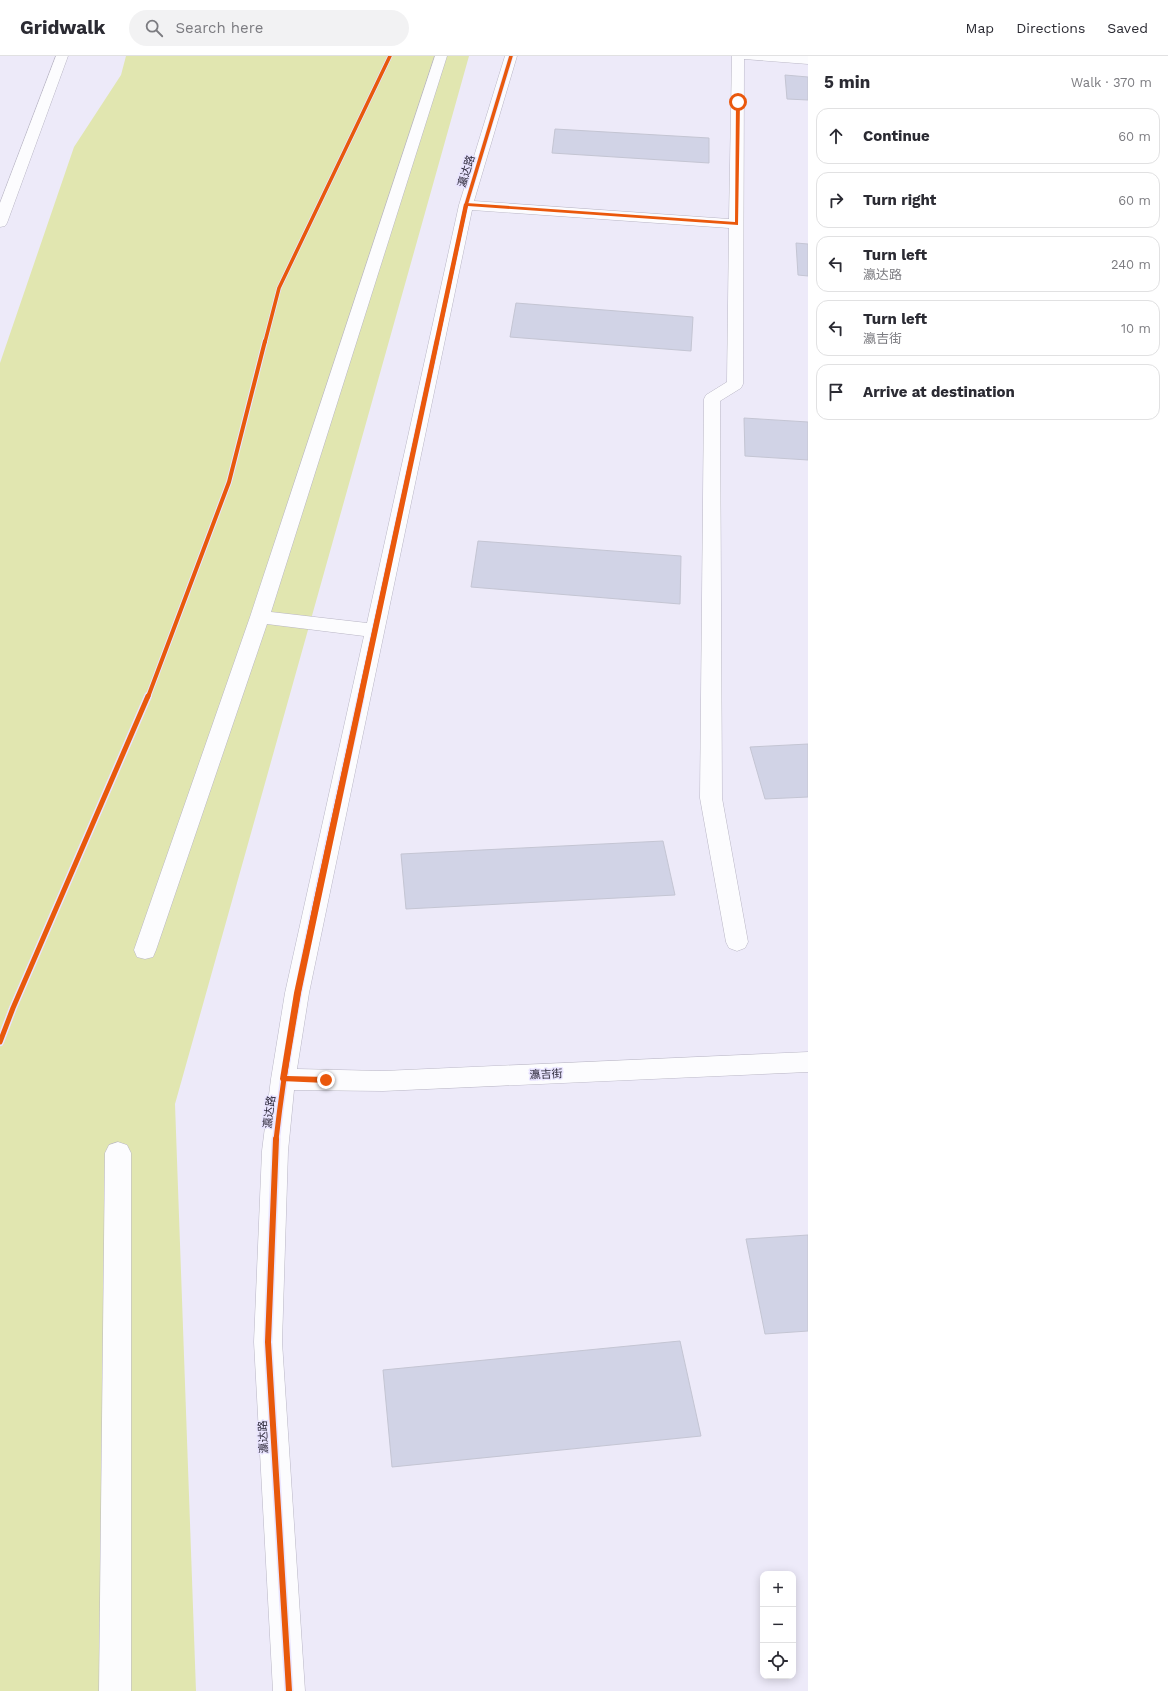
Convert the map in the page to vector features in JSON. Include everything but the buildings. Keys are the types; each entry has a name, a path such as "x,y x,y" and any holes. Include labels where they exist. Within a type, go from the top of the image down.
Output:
{"main road":[{"path":"0,222 62,56"},
{"path":"145,950 260,617 441,56"},
{"name":"瀛达路","path":"289,1691 268,1342 275,1151 283,1079 298,993 466,204 511,56"},
{"path":"737,942 711,798 712,399 735,384 738,56"},
{"path":"746,56 808,60"},
{"path":"466,204 737,224"},
{"path":"260,617 375,631"},
{"name":"瀛吉街","path":"283,1079 383,1081 808,1062"},
{"path":"115,1691 118,1153"}],"green space":[{"path":"126,56 469,56 175,1104 196,1691 0,1691 0,363 74,147 121,75"}],"cycle path":[{"path":"0,1042 13,1008 154,683 229,482 279,288 390,56"},
{"path":"289,1691 268,1342 275,1151 283,1079 297,993 466,205 511,56"}],"route":[{"path":"326,1080 283,1079 298,993 466,204 737,224 738,102"}]}
